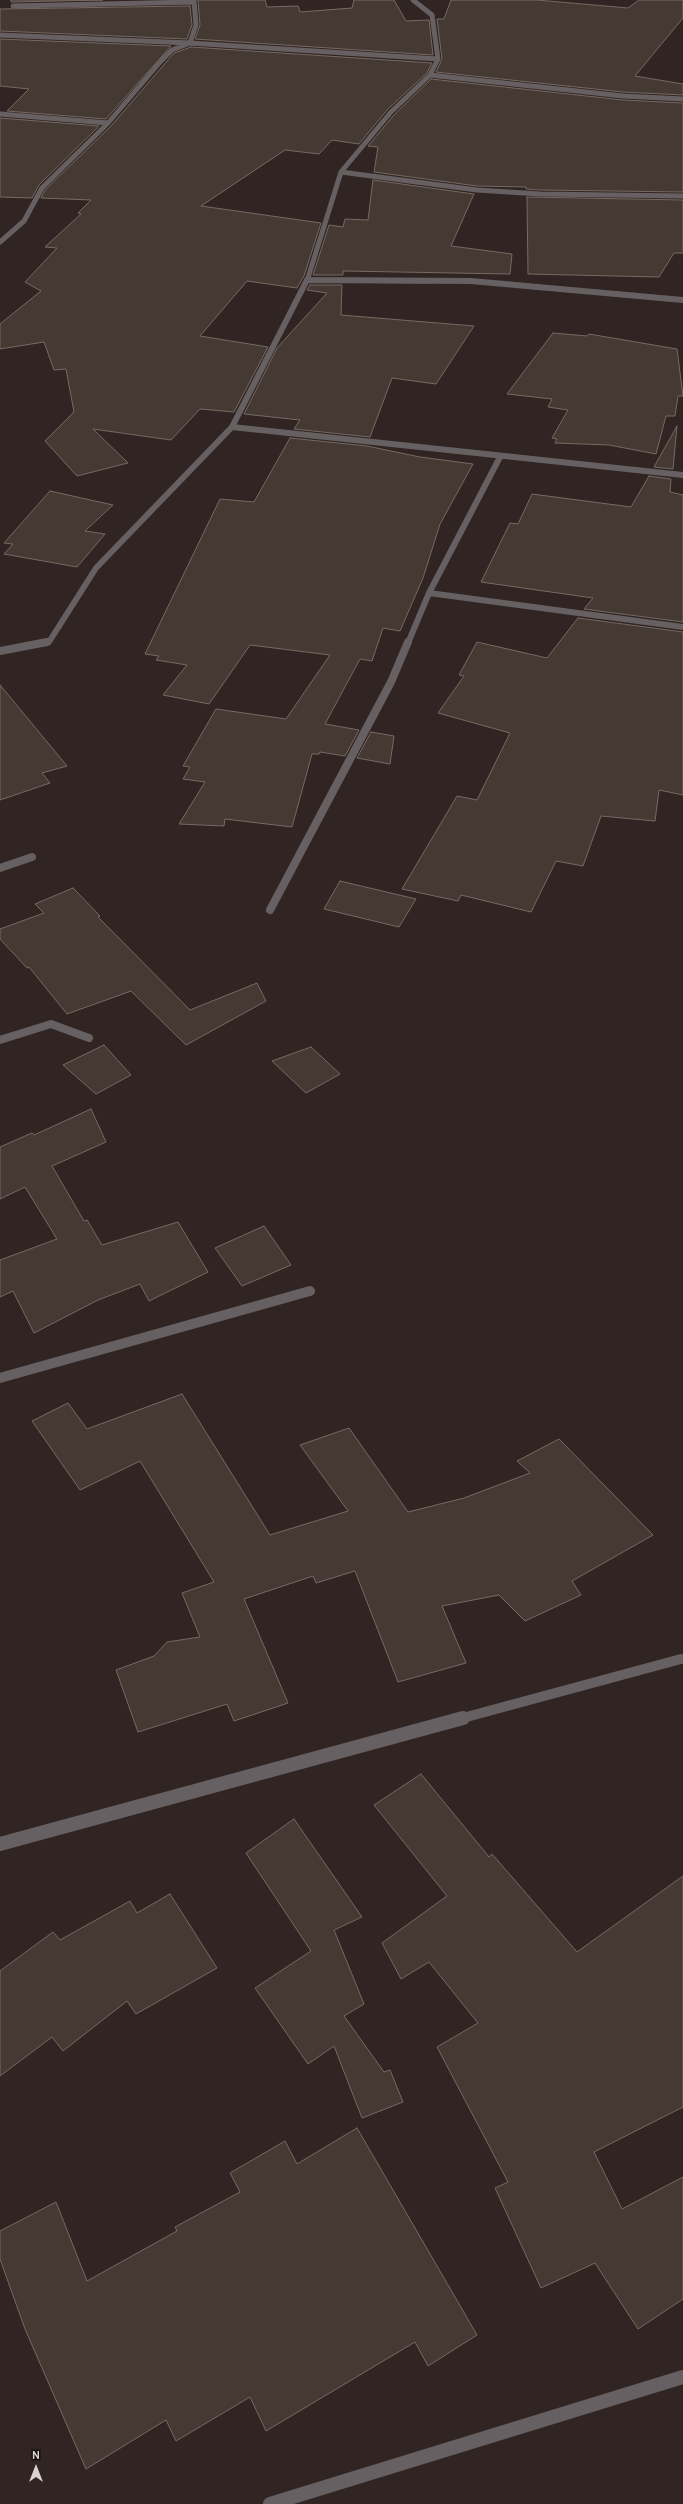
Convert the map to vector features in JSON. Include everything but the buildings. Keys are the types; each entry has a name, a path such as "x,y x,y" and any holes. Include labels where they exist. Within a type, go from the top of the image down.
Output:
{"street":[{"path":"0,651 49,642 96,568 232,427 307,280 341,172 391,112 430,75 438,59 432,15 413,0"},
{"path":"13,6 194,1 196,25 190,43"},
{"path":"0,35 190,43 438,59"},
{"path":"0,242 24,221 42,188 108,123 161,61 172,50 190,43"},
{"path":"430,75 623,96 683,99"},
{"path":"0,114 108,123"},
{"path":"341,172 477,190 540,194 683,196"},
{"path":"307,280 471,281 683,300"},
{"path":"232,427 500,458 683,475"},
{"path":"270,910 391,682 429,593 500,458"},
{"path":"429,593 683,627"},
{"path":"0,868 32,856"},
{"path":"0,1040 51,1024 89,1038"},
{"path":"0,1378 310,1291"},
{"path":"0,1844 681,1659"},
{"path":"270,2504 683,2377"}]}
